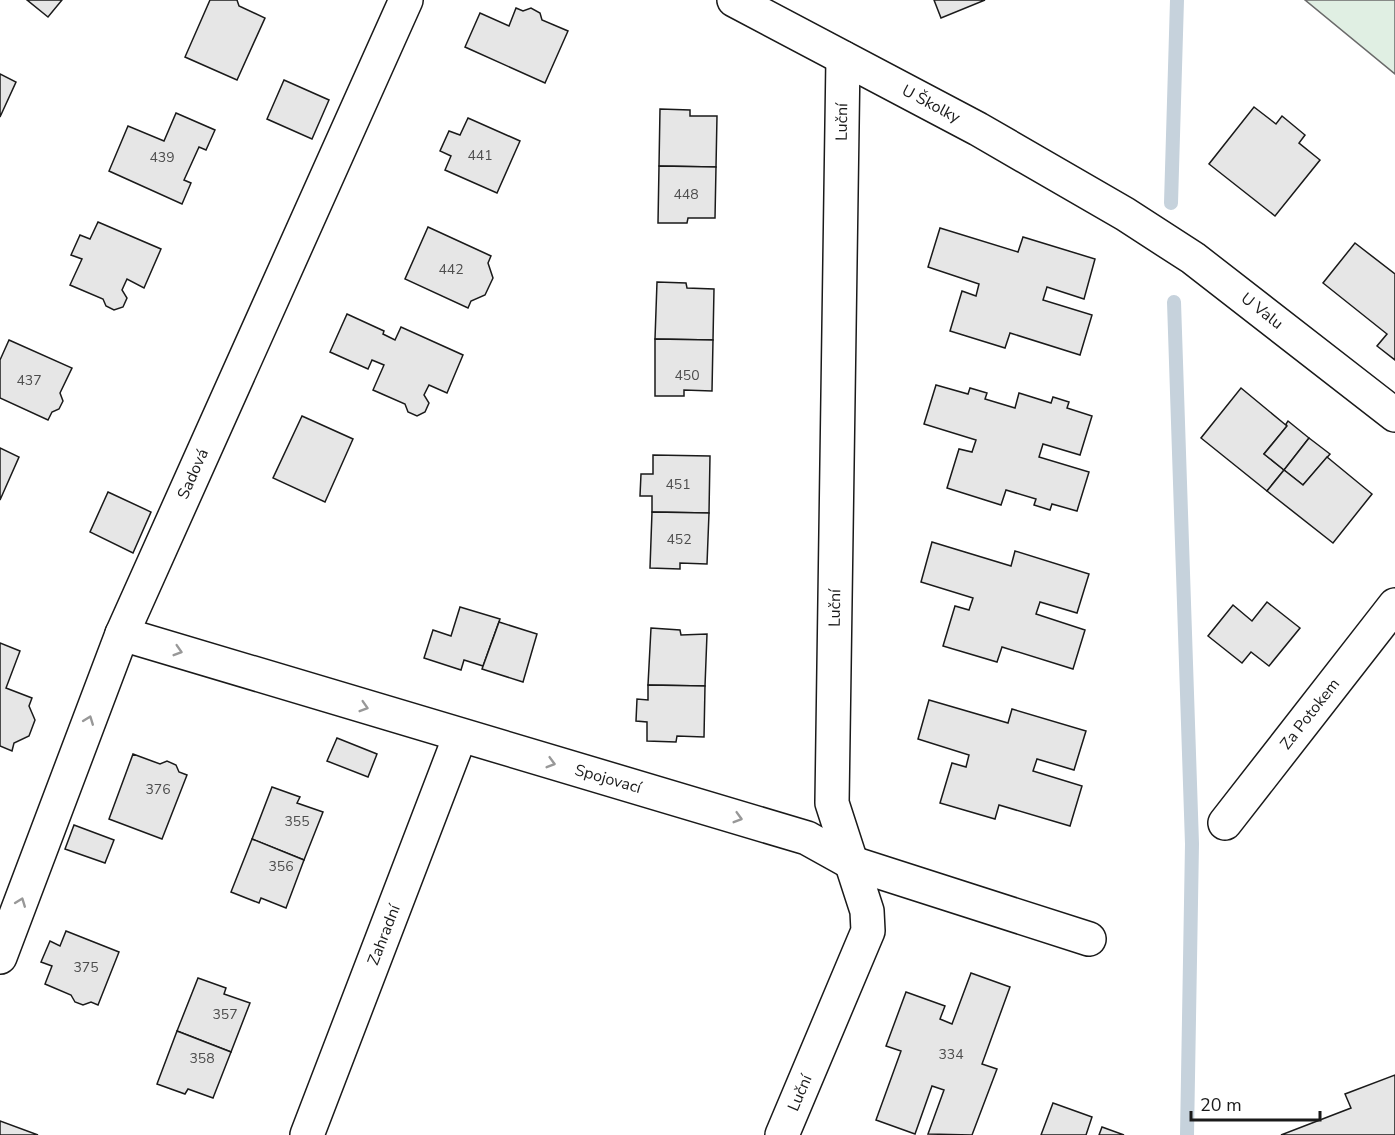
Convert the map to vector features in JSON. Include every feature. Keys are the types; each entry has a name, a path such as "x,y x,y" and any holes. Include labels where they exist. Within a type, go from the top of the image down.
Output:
{"street":[{"name":"Sadová","path":"0,957 122,634 406,0"},
{"name":"U Školky","path":"734,0 978,129 1125,214"},
{"name":"Luční","path":"782,1135 868,931 867,911 832,803 843,58"},
{"name":"U Valu","path":"1125,214 1193,258 1395,414"},
{"name":"Za Potokem","path":"1226,823 1395,605"},
{"name":"Spojovací","path":"122,634 807,838 852,863 1089,939"},
{"name":"Zahradní","path":"308,1135 460,736"}],"green space":[{"path":"1305,0 1395,0 1395,74"}],"building":[{"path":"27,0 62,0 48,17"},
{"path":"210,0 237,0 239,6 265,18 237,80 185,57"},
{"path":"934,0 985,0 941,18"},
{"path":"516,8 523,11 531,8 540,13 542,20 568,31 545,83 465,47 480,13 509,26"},
{"path":"0,74 16,82 0,117"},
{"path":"284,80 329,100 312,139 267,119"},
{"path":"1254,107 1276,124 1282,116 1305,135 1299,143 1320,160 1275,216 1209,164"},
{"path":"660,109 690,110 690,116 717,116 716,167 659,166"},
{"path":"176,113 215,130 206,150 199,147 184,180 191,183 182,204 109,171 128,126 164,141"},
{"path":"468,118 520,141 497,193 445,170 451,156 440,151 449,131 460,135"},
{"path":"659,166 716,167 715,218 688,218 687,223 658,223"},
{"path":"98,222 161,249 144,288 127,279 122,290 127,298 123,307 114,310 106,306 103,299 70,285 82,259 71,255 80,235 90,239"},
{"path":"428,227 491,256 488,263 493,278 485,295 471,301 468,308 405,279"},
{"path":"940,228 1018,252 1023,237 1095,259 1084,299 1047,287 1043,300 1092,315 1080,355 1010,333 1005,348 950,331 962,291 976,296 979,284 928,267"},
{"path":"1355,243 1395,274 1395,360 1377,346 1387,334 1323,283"},
{"path":"657,282 686,283 687,288 714,289 713,340 655,339"},
{"path":"347,314 384,331 383,334 395,340 401,327 463,355 447,393 429,385 424,395 429,403 425,412 417,416 408,412 405,404 373,390 384,365 372,360 368,369 330,352"},
{"path":"655,339 713,340 712,391 684,390 684,396 655,396"},
{"path":"9,340 72,368 60,393 63,401 59,409 52,412 48,420 0,398 0,360"},
{"path":"936,385 968,394 970,388 987,393 985,399 1015,408 1019,393 1051,403 1053,397 1069,402 1067,408 1092,416 1080,455 1043,444 1039,457 1089,472 1077,511 1052,504 1050,510 1034,505 1036,499 1006,490 1001,505 947,488 959,449 972,452 976,440 924,424"},
{"path":"1241,388 1287,426 1264,454 1284,470 1267,491 1201,438"},
{"path":"302,416 353,439 325,502 273,478"},
{"path":"1288,421 1309,438 1284,470 1264,454 1287,426"},
{"path":"1309,438 1330,454 1303,485 1284,470"},
{"path":"0,448 19,457 0,500"},
{"path":"653,455 710,456 709,513 652,512 652,496 640,496 641,474 653,474"},
{"path":"1327,457 1372,494 1333,543 1267,491 1284,470 1303,485"},
{"path":"108,492 151,512 133,553 90,532"},
{"path":"652,512 709,513 707,564 680,563 680,569 650,568"},
{"path":"932,542 1011,566 1015,551 1089,574 1077,613 1040,602 1036,614 1085,630 1073,669 1002,647 997,662 943,646 955,606 969,610 973,598 921,582"},
{"path":"1267,602 1300,628 1269,666 1251,652 1242,663 1208,636 1233,605 1252,621"},
{"path":"460,607 500,619 483,666 464,660 461,670 424,658 433,630 451,636"},
{"path":"499,622 537,634 523,682 482,669"},
{"path":"651,628 680,630 681,635 707,634 705,686 648,685"},
{"path":"0,643 20,651 6,688 32,698 29,706 35,720 29,736 14,743 12,751 0,746"},
{"path":"648,685 705,686 704,737 677,736 676,742 647,741 647,722 636,721 637,699 648,700"},
{"path":"929,700 1008,723 1012,709 1086,731 1074,770 1037,759 1033,771 1082,786 1070,826 999,805 995,819 940,803 952,763 966,767 969,755 918,739"},
{"path":"337,738 377,754 368,777 327,761"},
{"path":"133,754 160,764 167,761 176,765 179,772 187,775 162,839 109,819"},
{"path":"272,787 300,797 297,803 323,812 304,860 252,839"},
{"path":"74,825 114,840 105,863 65,849"},
{"path":"252,839 304,860 286,908 261,898 259,903 231,892"},
{"path":"66,931 119,952 98,1005 91,1002 83,1005 75,1002 71,995 45,984 52,966 41,962 50,941 60,946"},
{"path":"971,973 1010,987 982,1064 997,1069 972,1135 928,1134 944,1090 932,1086 915,1134 876,1120 901,1051 886,1046 906,992 945,1006 940,1019 952,1024"},
{"path":"198,978 226,988 224,994 250,1003 231,1052 177,1031"},
{"path":"177,1031 231,1052 213,1098 188,1089 185,1094 157,1084"},
{"path":"1395,1075 1395,1135 1281,1135 1351,1108 1345,1094"},
{"path":"1053,1103 1092,1117 1086,1135 1041,1135"},
{"path":"0,1121 38,1135 0,1135"},
{"path":"1102,1127 1124,1135 1099,1135"}],"waterway":[{"path":"1171,203 1177,0"},
{"path":"1174,302 1192,844 1187,1135"}]}
